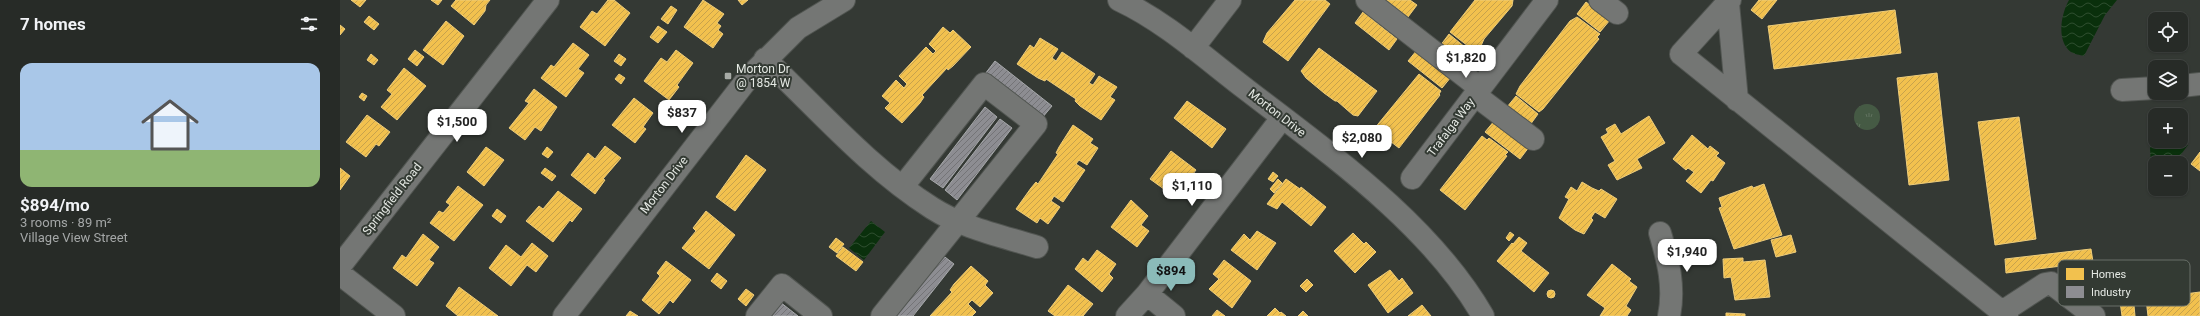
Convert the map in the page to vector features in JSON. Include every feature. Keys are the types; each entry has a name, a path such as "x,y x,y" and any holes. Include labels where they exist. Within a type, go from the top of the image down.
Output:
{"street":[{"name":"Springfield Road","path":"340,266 548,0"},
{"name":"Morton Drive","path":"564,316 733,96 765,59 798,28 844,0"},
{"name":"Morton Drive","path":"1118,0 1163,26 1193,48 1361,180 1406,221 1451,272 1482,316"},
{"path":"1193,48 1230,0"},
{"path":"1367,0 1533,139"},
{"name":"Trafalga Way","path":"1412,178 1547,0"},
{"path":"1600,0 1617,13"},
{"path":"1729,2 1681,54 2004,314 2045,284 2051,283 2058,288"},
{"path":"1729,2 1738,100"},
{"path":"765,59 864,154 932,209 957,221 1036,247"},
{"path":"882,316 1036,124 984,84 903,186"},
{"path":"2188,85 2200,84"},
{"path":"2122,90 2148,88"},
{"path":"1127,316 1147,294 1282,118"},
{"path":"1660,233 1670,266 1671,280 1669,316"},
{"path":"340,274 394,316"},
{"path":"757,316 782,285 821,316"},
{"path":"1147,294 1174,316"},
{"path":"2081,306 2094,316"}],"green space":[{"path":"1867,104 1876,108 1880,117 1876,126 1867,130 1858,126 1854,117 1858,108"}],"water":[{"path":"2069,0 2117,0 2105,15 2084,56 2071,52 2063,41 2061,27 2062,20"},
{"path":"2150,148 2186,148 2180,156 2150,156"},
{"path":"871,221 885,232 864,260 849,248"}],"building: Homes":[{"path":"351,0 366,0 360,7"},
{"path":"431,0 442,0 438,5"},
{"path":"456,0 490,0 486,5 485,11 474,25 451,6"},
{"path":"608,0 614,0 630,13 605,46 580,27 592,11 597,14"},
{"path":"703,0 724,14 717,23 721,26 718,30 723,34 713,48 684,27"},
{"path":"738,0 748,0 742,5"},
{"path":"1295,0 1325,0 1330,4 1288,61 1263,42 1267,33"},
{"path":"1386,0 1410,0 1417,5 1408,17"},
{"path":"1475,0 1513,0 1512,6 1484,39 1481,46 1475,47 1473,50 1450,32"},
{"path":"1759,0 1777,0 1762,19 1751,10"},
{"path":"1586,2 1610,20 1600,32 1577,14"},
{"path":"671,6 677,10 668,24 661,19"},
{"path":"1895,10 1901,53 1774,69 1768,26"},
{"path":"1363,12 1397,39 1389,50 1355,23"},
{"path":"369,16 379,24 374,30 364,22"},
{"path":"1577,17 1600,34 1597,37 1599,39 1539,112 1516,94 1520,86 1570,21"},
{"path":"446,21 464,36 443,65 423,50"},
{"path":"340,25 345,29 340,35"},
{"path":"658,26 667,32 658,43 650,37"},
{"path":"943,27 950,33 953,30 971,47 953,66 948,70 947,68 922,95 924,97 920,103 902,123 885,108 890,103 882,96 896,80 904,88 907,84 899,76 926,47 933,54 936,51 929,44"},
{"path":"1449,34 1471,52 1463,63 1440,46"},
{"path":"1040,38 1058,49 1052,58 1056,61 1062,52 1095,74 1089,83 1093,85 1099,76 1117,87 1110,97 1115,100 1101,120 1080,106 1075,101 1076,99 1046,79 1045,81 1038,78 1017,64 1030,45 1034,48"},
{"path":"573,43 589,55 578,69 584,73 566,97 541,78 551,65 554,67"},
{"path":"1319,48 1377,91 1358,116 1353,115 1337,101 1324,93 1306,78 1301,71"},
{"path":"415,50 424,57 417,66 408,59"},
{"path":"676,50 693,63 677,85 679,87 669,100 644,81 661,58 667,62"},
{"path":"1417,50 1451,77 1442,88 1408,61"},
{"path":"371,54 378,60 374,65 367,60"},
{"path":"619,54 626,59 621,66 614,61"},
{"path":"404,68 426,86 397,120 381,107 392,94 387,90"},
{"path":"1937,73 1949,180 1909,185 1897,78"},
{"path":"619,74 625,78 621,84 615,79"},
{"path":"1419,74 1441,91 1439,94 1440,95 1399,148 1374,129"},
{"path":"534,89 557,107 541,131 535,127 525,140 509,128 529,103 525,101"},
{"path":"362,93 367,96 364,101 359,97"},
{"path":"1516,96 1538,114 1530,125 1507,107"},
{"path":"634,98 653,113 643,127 646,129 635,143 612,125"},
{"path":"1187,101 1226,129 1212,148 1174,118"},
{"path":"367,115 390,132 379,146 376,144 366,157 346,142"},
{"path":"1649,116 1665,143 1637,159 1642,168 1617,180 1608,165 1615,161 1601,137 1608,133 1606,129 1615,124 1621,134"},
{"path":"2019,117 2036,239 1995,245 1978,122"},
{"path":"1495,120 1529,147 1520,159 1485,132"},
{"path":"1073,125 1093,139 1090,143 1098,148 1087,165 1079,160 1076,164 1085,170 1063,202 1054,196 1051,201 1060,207 1048,224 1040,218 1037,223 1016,209 1036,182 1038,184 1058,154 1056,153 1059,147"},
{"path":"1692,135 1708,149 1710,146 1719,153 1716,156 1725,163 1713,181 1711,180 1701,193 1686,181 1694,172 1688,168 1686,170 1673,159"},
{"path":"1482,136 1487,140 1489,138 1508,152 1505,155 1507,156 1465,210 1440,190"},
{"path":"605,146 621,158 603,179 605,180 595,194 571,175 588,153 595,159"},
{"path":"486,147 504,160 484,186 467,172"},
{"path":"547,147 553,152 548,158 542,154"},
{"path":"1171,151 1196,170 1185,185 1181,183 1176,190 1172,187 1168,192 1150,179"},
{"path":"2200,152 2200,171 2191,164"},
{"path":"746,155 766,170 735,211 716,197"},
{"path":"340,168 350,176 340,190"},
{"path":"545,168 556,176 552,181 541,173"},
{"path":"1273,172 1278,176 1273,182 1268,179"},
{"path":"1278,179 1282,183 1274,193 1270,189"},
{"path":"1286,179 1300,189 1301,187 1326,207 1311,226 1282,202 1277,209 1267,204"},
{"path":"1582,182 1599,191 1601,189 1617,199 1605,218 1595,212 1591,218 1593,220 1584,234 1575,230 1559,218 1569,199 1565,197 1571,187 1577,191"},
{"path":"1764,184 1782,235 1734,249 1719,208 1722,207 1719,198 1752,186 1753,188"},
{"path":"458,186 483,205 454,241 430,223 439,211 443,213 450,205 446,202"},
{"path":"558,191 582,209 572,222 570,220 553,242 526,221 539,206 543,209"},
{"path":"1131,200 1148,216 1141,225 1149,231 1137,247 1111,227"},
{"path":"497,209 506,216 501,223 492,216"},
{"path":"706,211 735,235 709,269 682,248 696,231 693,228"},
{"path":"1257,231 1276,243 1257,270 1231,250 1244,234 1250,240"},
{"path":"1510,232 1514,235 1509,241 1506,238"},
{"path":"1353,233 1364,244 1366,242 1376,252 1355,273 1334,251"},
{"path":"423,234 439,247 429,260 434,263 417,286 393,268 402,255 406,258"},
{"path":"1791,235 1796,252 1776,257 1771,240"},
{"path":"1519,237 1527,243 1521,251 1549,273 1534,292 1497,261"},
{"path":"836,238 844,244 837,253 829,247"},
{"path":"532,243 548,256 536,272 527,265 511,286 489,268 506,245 521,257"},
{"path":"843,247 863,262 856,271 836,256"},
{"path":"2091,249 2093,260 2058,260 2058,266 2006,273 2005,259"},
{"path":"1097,250 1116,264 1109,274 1113,278 1102,292 1075,269 1083,258 1088,262"},
{"path":"1743,258 1743,262 1765,260 1770,297 1735,300 1731,277 1724,278 1723,259"},
{"path":"1224,260 1251,281 1232,308 1209,289 1219,279 1213,274"},
{"path":"666,261 691,280 673,303 670,300 659,314 642,300 660,276 657,273"},
{"path":"1612,264 1631,279 1629,281 1637,287 1626,306 1631,310 1627,316 1600,316 1605,308 1587,295"},
{"path":"971,266 988,281 985,285 993,293 980,307 972,300 968,304 976,312 972,316 930,316 952,292 950,290 954,284"},
{"path":"1390,270 1399,281 1402,278 1413,293 1388,313 1368,285"},
{"path":"717,273 727,281 721,289 711,281"},
{"path":"1307,279 1313,285 1306,292 1300,286"},
{"path":"1068,285 1093,304 1083,316 1055,316 1048,311"},
{"path":"459,287 498,316 458,316 446,306"},
{"path":"746,289 754,295 746,306 738,299"},
{"path":"1551,290 1554,291 1554,297 1551,298 1548,297 1547,294 1548,291"},
{"path":"2200,292 2200,316 2148,316 2147,306 2190,306 2190,293"},
{"path":"1422,305 1431,316 1408,316"},
{"path":"2121,306 2134,306 2135,316 2122,316"},
{"path":"1275,308 1280,313 1281,312 1286,316 1267,316"},
{"path":"1217,310 1225,316 1212,316"},
{"path":"630,311 638,316 626,316"},
{"path":"1303,311 1308,316 1298,316"},
{"path":"1726,313 1745,314 1745,316 1726,316"}],"building: Industry":[{"path":"995,61 1052,106 1042,118 985,74"},
{"path":"985,107 997,117 943,188 930,179"},
{"path":"1000,119 1012,128 957,200 945,190"},
{"path":"941,254 954,264 913,316 892,316"},
{"path":"780,302 798,316 770,315"}],"place":[{"name":"Morton Dr @ 1854 W","path":"728,76"}]}
